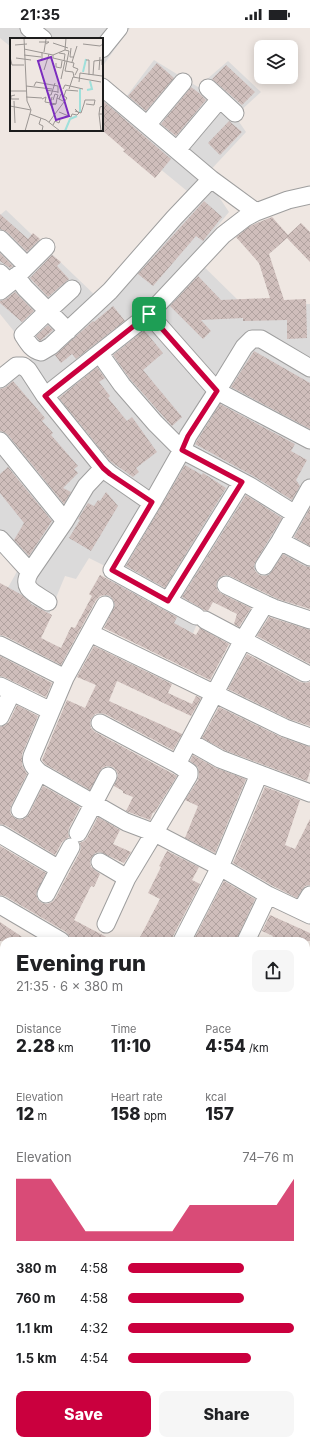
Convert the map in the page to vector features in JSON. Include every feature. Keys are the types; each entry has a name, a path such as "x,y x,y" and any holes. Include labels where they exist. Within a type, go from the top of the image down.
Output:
{"street":[{"path":"29,28 42,38"},
{"path":"103,48 119,28"},
{"path":"147,125 183,82"},
{"path":"103,88 212,179 256,212"},
{"path":"177,150 214,94 235,113"},
{"path":"72,289 23,335 31,347 36,351 41,352 51,346 110,292 174,218 212,179"},
{"path":"45,396 149,314 223,235 244,218 288,200 310,195"},
{"path":"0,239 11,278 25,288 68,331"},
{"path":"11,278 46,247"},
{"path":"149,314 217,391 310,440"},
{"path":"305,673 112,570 182,450 188,436 244,347 252,339 261,339 310,368"},
{"path":"100,354 122,385 155,423 182,450 242,482 295,514"},
{"path":"0,379 16,366 23,366 28,370 45,396 103,468 152,502"},
{"path":"0,441 65,521"},
{"path":"48,602 28,588 26,583 27,578 65,521 86,486 103,468"},
{"path":"168,601 242,482"},
{"path":"264,566 310,488"},
{"path":"0,539 30,572"},
{"path":"280,541 310,557"},
{"path":"226,585 274,608 310,620"},
{"path":"177,764 243,640 265,604"},
{"path":"105,605 65,678 31,761 39,772 126,822 155,833 220,867 268,895 306,912 310,895"},
{"path":"90,633 285,728 310,738"},
{"path":"0,645 65,678"},
{"path":"0,717 6,689 51,711"},
{"path":"100,723 177,764 189,772 189,775 127,878 106,924"},
{"path":"190,742 220,759 310,793"},
{"path":"20,810 39,772"},
{"path":"184,937 220,867 259,774"},
{"path":"46,894 108,776"},
{"path":"0,834 59,869"},
{"path":"100,862 127,878"},
{"path":"248,937 268,895"},
{"path":"0,906 50,937"}],"shaded area":[{"path":"0,28 130,28 103,66 103,38 10,38 10,46 0,38"},
{"path":"154,60 198,87 228,61 261,92 235,116 246,132 205,176 229,212 193,256 243,305 310,304 310,595 303,594 226,556 188,645 103,601 113,570 89,558 76,579 65,576 41,634 0,602 20,566 0,553 0,385 34,356 0,314 0,215 6,210 100,300 187,191 103,122 103,78 126,97"}],"building":[{"path":"157,63 174,78 146,111 128,96"},
{"path":"226,65 255,92 242,105 212,79"},
{"path":"191,87 206,100 176,136 161,124"},
{"path":"103,101 171,159 155,178 123,151 125,150 103,131"},
{"path":"229,121 242,132 220,155 208,143"},
{"path":"204,201 222,217 203,241 196,236 153,286 138,274"},
{"path":"0,214 28,239 33,233 40,239 27,252 7,232 0,229"},
{"path":"272,217 288,235 301,223 310,232 310,262 287,238 269,254 284,300 306,299 307,338 287,339 287,320 243,321 243,318 201,320 211,331 203,339 170,306 198,276 221,300 270,298 259,263 236,237 250,226"},
{"path":"0,253 13,266 12,267 10,268 0,261"},
{"path":"52,255 61,262 57,266 69,279 48,297 30,278"},
{"path":"15,292 34,311 22,322 0,303 0,301 6,299"},
{"path":"113,306 125,321 76,359 72,354 61,363 55,355 93,321 94,322"},
{"path":"48,325 53,330 40,341 36,336"},
{"path":"144,330 163,353 143,370 182,417 172,426 130,379 113,355"},
{"path":"254,351 310,383 310,429 231,387"},
{"path":"97,367 105,378 99,382 110,396 108,398 127,421 132,417 157,452 136,468 139,472 133,477 110,461 59,398"},
{"path":"13,381 45,418 42,421 53,433 51,435 78,466 74,469 78,473 63,488 71,492 64,504 8,435 0,431 0,389 6,387"},
{"path":"220,404 295,444 291,451 307,460 296,480 300,486 292,500 255,477 195,444"},
{"path":"185,465 202,475 203,473 226,488 165,588 126,566"},
{"path":"8,467 52,521 29,556 14,540 24,523 0,493 0,474"},
{"path":"106,492 118,506 91,551 69,538 88,503 94,506 98,500 100,501"},
{"path":"246,495 282,518 256,561 254,566 255,571 259,575 269,575 283,554 305,566 310,567 310,609 278,599 225,575 220,577 217,581 216,586 218,591 251,608 239,627 234,624 237,614 213,602 208,611 204,610 182,597"},
{"path":"310,508 310,546 294,537"},
{"path":"100,575 177,617 174,623 196,635 200,628 229,644 210,680 104,628 115,605 110,596 100,596 96,600 61,665 5,636 0,635 0,583 22,595 31,604 52,615 41,638 61,648 71,627 75,628 92,596 89,594"},
{"path":"269,617 310,630 310,664 257,636"},
{"path":"94,646 172,684 168,693 192,704 196,696 201,698 191,716 117,681 109,701 182,734 173,750 105,714 95,714 91,719 91,728 95,732 177,776 154,813 153,812 150,820 126,811 133,797 123,793 123,791 114,786 118,775 113,767 107,766 102,768 90,790 45,764 42,760 67,700 85,708 96,685 77,677"},
{"path":"247,654 300,682 310,682 310,726 289,719 228,689"},
{"path":"0,656 52,683 46,697 0,676"},
{"path":"17,705 38,716 22,754 22,765 27,774 11,806 11,815 16,819 21,820 26,818 43,786 80,807 69,828 69,837 62,842 55,855 5,825 0,824 0,727 9,722"},
{"path":"219,707 281,737 310,747 310,771 307,781 224,750 202,738"},
{"path":"193,755 216,768 246,779 215,853 185,838 198,806 185,800 198,780 199,775 198,767 190,761"},
{"path":"265,787 300,800 285,845 295,849 310,819 310,885 305,886 297,898 233,863"},
{"path":"98,817 120,830 113,844 131,852 124,863 100,852 95,853 90,862 91,867 100,874 94,887 91,886 74,920 106,937 69,937 66,932 5,896 0,895 0,846 46,873 36,894 38,900 47,904 55,899 80,852 80,843 87,838"},
{"path":"167,851 199,867 192,880 200,884 173,937 140,937 160,899 148,893 161,867 159,866"},
{"path":"224,881 255,899 238,937 195,937"},
{"path":"270,915 310,933 310,937 272,937 262,931"},
{"path":"0,922 22,937 0,937"}],"route":[{"path":"149,314 217,391 188,436 182,450 242,482 168,601 112,570 152,502 103,468 45,396 149,314"}]}
